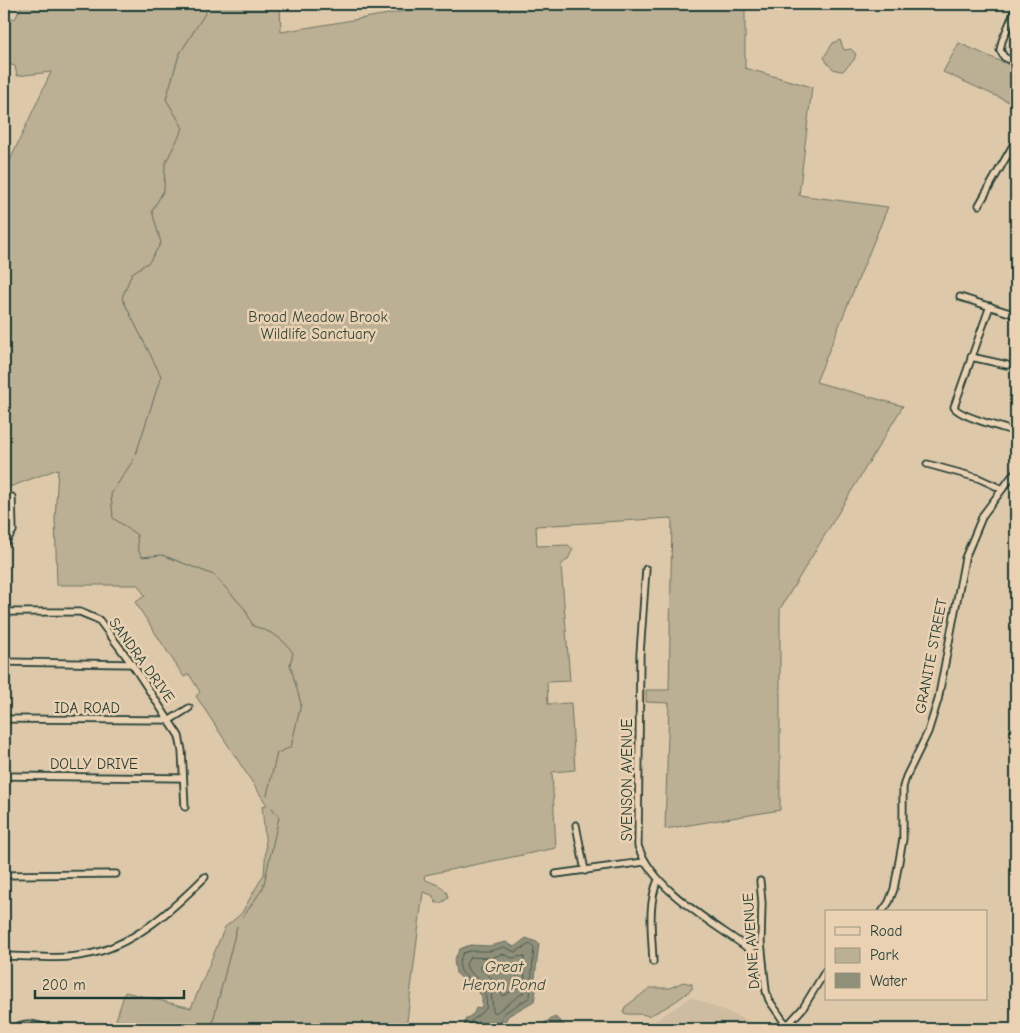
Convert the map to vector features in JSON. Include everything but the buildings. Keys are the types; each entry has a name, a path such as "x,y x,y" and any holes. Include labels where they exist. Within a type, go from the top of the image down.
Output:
{"street":[{"path":"1016,8 1002,41 1001,52 1016,63"},
{"path":"979,205 1016,140"},
{"path":"960,297 1016,315"},
{"path":"990,306 954,407 956,411 1016,432"},
{"path":"971,358 1007,365"},
{"path":"927,464 978,478 1002,489"},
{"name":"GRANITE STREET","path":"884,910 890,902 894,889 903,840 904,787 906,777 928,732 938,700 965,558 983,515 1016,471"},
{"path":"4,544 13,531 12,497"},
{"name":"SVENSON AVENUE","path":"646,569 640,654 638,846 644,862 658,880 684,902 760,957 763,964"},
{"name":"SANDRA DRIVE","path":"4,612 88,614 105,627 170,720 182,745 185,807"},
{"path":"4,662 132,664"},
{"path":"170,720 189,708"},
{"name":"IDA ROAD","path":"4,719 170,720"},
{"name":"DOLLY DRIVE","path":"4,776 183,778"},
{"path":"576,825 585,871"},
{"path":"556,874 644,862"},
{"path":"4,875 116,874"},
{"path":"4,956 74,956 102,951 128,939 151,923 181,901 204,877"},
{"path":"653,962 651,908 658,880"},
{"name":"DANE AVENUE","path":"760,881 763,964 766,991 786,1027"},
{"path":"786,1027 803,1008 825,972"},
{"path":"13,1029 23,1024 31,1024 48,1029"}],"shaded area":[{"path":"691,997 768,1029 608,1029 626,1025 645,1028"}],"green space":[{"name":"Broad Meadow Brook Wildlife Sanctuary","path":"22,4 280,4 281,32 448,4 745,4 745,68 812,87 799,195 888,207 816,382 903,406 780,609 780,810 665,829 669,703 646,702 646,690 669,690 672,518 536,526 537,546 568,545 573,549 568,559 561,565 570,681 547,682 548,704 571,703 575,770 552,772 556,848 425,875 424,879 445,890 448,898 441,903 436,903 432,895 423,892 406,1029 113,1029 125,992 191,1008 225,927 241,914 264,874 266,848 262,806 267,805 196,696 200,692 189,674 184,677 135,602 145,596 138,585 57,585 55,519 58,469 4,489 4,173 51,72 17,76 15,66 4,63 4,15 15,19"},
{"path":"840,40 844,50 851,49 856,54 854,60 843,71 831,67 824,57 833,43"},
{"path":"959,43 1016,68 1016,105 943,72"},
{"path":"683,982 692,984 692,989 659,1011 648,1016 623,1013 625,1007 650,988 670,988"}],"water":[{"name":"Great Heron Pond","path":"526,938 539,943 535,978 537,986 534,1001 508,1016 501,1029 464,1029 465,1020 474,1013 476,1008 480,1009 482,1006 482,996 456,973 454,960 460,949 470,945 489,946 506,942 514,947"},
{"name":"Great Heron Pond","path":"555,1017 569,1029 539,1029 544,1023"}],"waterway":[{"path":"136,454 161,376 122,298 132,273 149,262 161,243 152,211 164,190 165,164 183,128 166,99 179,55 211,4"},
{"path":"134,459 111,494 113,518 137,535 138,549 142,557 162,555 214,575 245,609 253,626 276,636 293,653 290,664 301,704 291,747 277,753 267,795"},
{"path":"243,917 263,888 279,817 272,808"},
{"path":"211,1029 237,926"}]}
